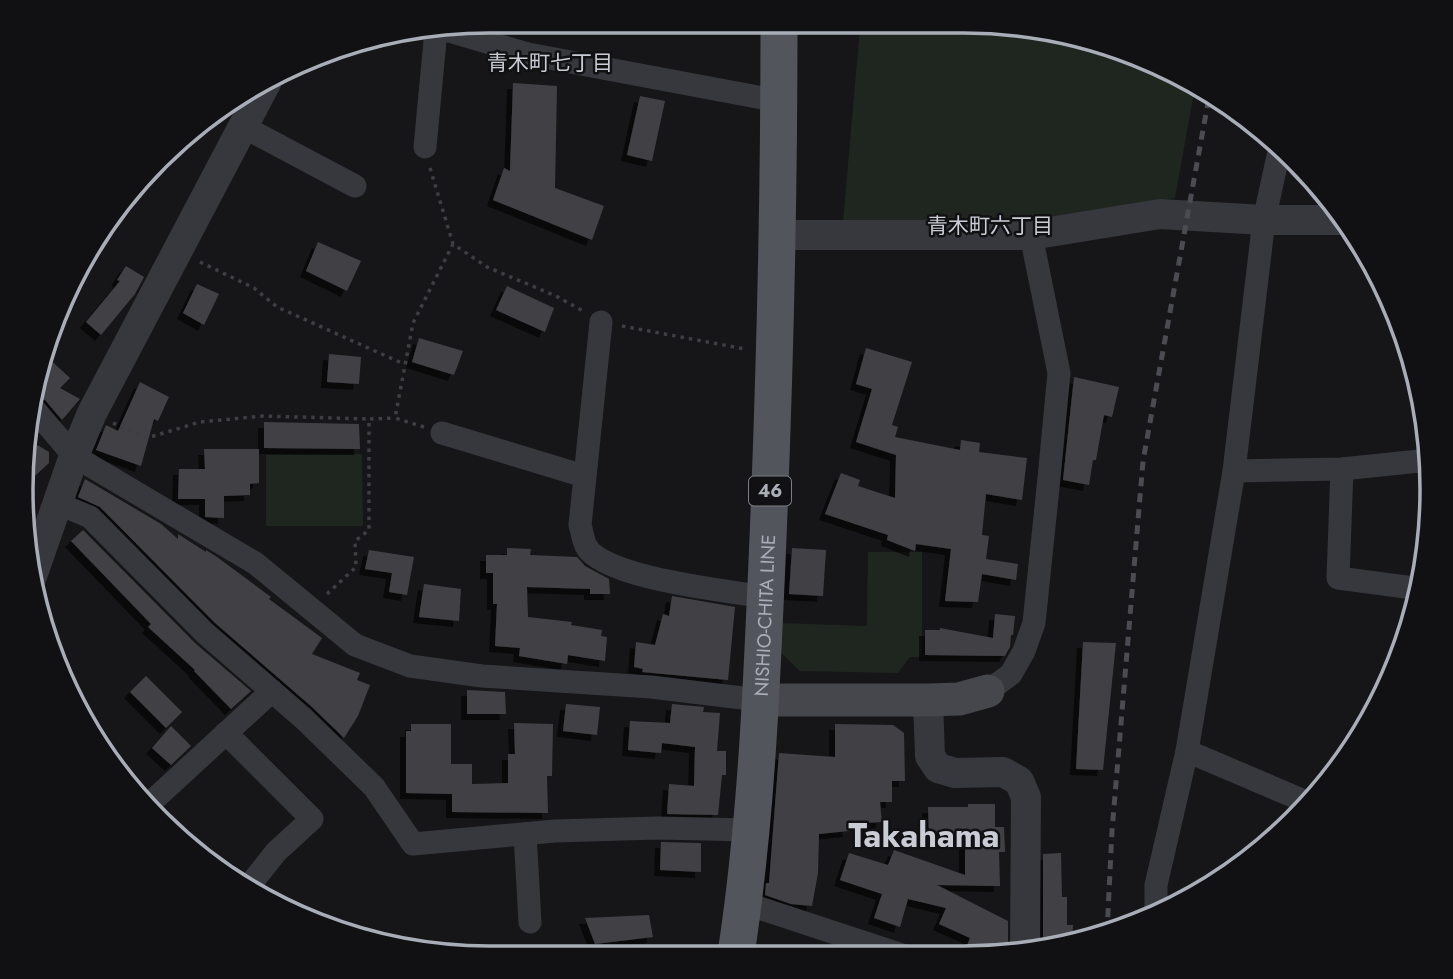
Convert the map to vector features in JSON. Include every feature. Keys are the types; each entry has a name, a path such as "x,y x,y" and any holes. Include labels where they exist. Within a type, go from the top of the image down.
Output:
{"main road":[{"name":"NISHIO-CHITA LINE","path":"737,946 750,830 765,597 778,235 779,33"},
{"path":"759,700 959,699 988,691"}],"street":[{"path":"459,34 528,54 779,101"},
{"path":"425,147 435,36"},
{"path":"39,559 74,456 92,413 255,98"},
{"path":"242,126 355,186"},
{"path":"1156,903 1156,885 1187,751 1234,471 1264,220 1277,159"},
{"path":"778,235 1031,235 1160,214 1264,220 1331,220"},
{"path":"988,691 1011,674 1024,651 1034,623 1059,373 1031,235"},
{"path":"601,322 580,525 586,547 605,563 634,574 765,597"},
{"path":"39,415 74,456 255,564 355,645 410,666 482,676 651,687 759,700"},
{"path":"442,433 584,476"},
{"path":"1234,471 1342,469 1419,461"},
{"path":"1342,469 1338,578 1409,587"},
{"path":"59,504 90,517 205,633 272,691 374,787 412,844 525,834 658,828 750,830"},
{"path":"155,799 272,691"},
{"path":"928,700 930,756 938,768 955,773 1003,772 1019,781 1026,797 1025,942"},
{"path":"226,733 312,819 276,852 254,880"},
{"path":"1187,751 1299,799"},
{"path":"525,834 530,922"},
{"path":"744,903 875,946"}],"path":[{"path":"425,147 436,193 453,244 487,267 556,296 601,322 775,354"},
{"path":"396,418 413,323 453,244"},
{"path":"177,252 254,288 276,307 404,364"},
{"path":"92,413 147,438 200,422 263,416 396,418 442,433"},
{"path":"341,633 322,600 356,567 355,541 369,530 369,419"}],"shaded area":[{"path":"859,33 993,34 1053,42 1110,57 1194,95 1175,198 1039,222 843,222"},
{"path":"362,454 363,526 266,526 266,455"},
{"path":"868,552 922,552 922,657 910,657 898,673 800,671 780,652 781,623 867,626"}],"building":[{"path":"513,83 557,86 555,188 604,206 592,240 493,200 504,168 510,171"},
{"path":"640,96 665,101 652,161 627,155"},
{"path":"318,242 361,261 347,291 306,271"},
{"path":"126,266 144,277 135,294 101,335 86,322 120,281 117,280"},
{"path":"197,284 219,294 204,325 183,313"},
{"path":"507,286 554,308 545,332 496,310"},
{"path":"419,338 463,351 454,375 412,362"},
{"path":"866,348 912,362 892,425 898,427 895,437 960,450 961,440 980,443 979,452 1027,458 1022,500 986,494 982,535 989,536 986,559 1018,564 1016,580 982,574 978,602 945,601 951,549 916,544 915,551 887,540 888,535 825,514 841,473 860,480 858,486 895,498 896,455 856,442 872,389 856,384"},
{"path":"329,354 361,357 359,384 327,382"},
{"path":"52,361 70,378 60,388 80,399 62,420 42,399"},
{"path":"1074,377 1119,387 1112,417 1104,415 1089,485 1063,480"},
{"path":"140,382 169,397 158,421 154,419 141,466 96,450 106,425 118,431"},
{"path":"264,422 359,424 360,449 264,448"},
{"path":"36,444 49,452 49,463 33,477"},
{"path":"204,449 259,449 259,483 250,484 250,495 224,496 224,518 205,517 205,499 178,499 179,469 205,469"},
{"path":"85,479 161,524 178,539 178,534 217,557 322,638 312,654 360,673 357,680 370,685 358,716 344,738 215,623 100,507 78,497"},
{"path":"83,530 195,643 251,691 231,709 195,670 148,627 151,624 71,541"},
{"path":"507,548 531,549 530,555 577,557 585,566 609,579 610,594 590,594 590,589 527,587 528,617 572,622 571,625 602,630 601,636 607,637 605,661 568,655 567,664 519,656 520,648 495,646 497,604 493,604 493,573 486,573 486,555 507,555"},
{"path":"792,548 826,550 823,596 789,594"},
{"path":"369,550 414,557 407,595 389,592 392,573 365,569"},
{"path":"424,584 461,589 459,621 419,617"},
{"path":"672,596 735,607 728,680 642,672 643,669 634,667 636,642 655,645 663,614 669,616"},
{"path":"995,614 1015,616 1010,647 1005,656 925,655 925,630 940,628 993,638"},
{"path":"1083,642 1116,643 1103,770 1076,769"},
{"path":"146,676 182,712 166,728 130,692"},
{"path":"467,690 505,692 506,714 467,714"},
{"path":"566,704 600,707 597,735 563,731"},
{"path":"672,704 704,707 703,712 720,713 717,751 726,751 726,775 722,775 718,815 667,814 669,784 694,786 695,747 662,743 661,753 628,750 630,721 670,723"},
{"path":"514,723 553,724 552,776 547,776 548,813 452,812 452,794 406,793 406,731 411,731 411,724 451,724 451,764 472,764 472,784 508,783 508,754 515,754"},
{"path":"835,724 893,725 904,733 905,781 892,781 892,802 880,802 882,822 848,824 849,831 819,834 818,873 812,906 791,904 765,895 766,883 769,883 779,753 835,757"},
{"path":"171,726 191,746 171,765 152,748"},
{"path":"968,804 995,804 995,827 1004,827 1005,852 999,852 1000,886 937,885 1008,921 1008,944 967,946 970,938 939,924 946,908 908,899 900,927 874,918 882,894 840,880 849,853 888,865 894,850 965,875 965,835 929,835 928,807 968,807"},
{"path":"661,842 701,843 701,872 660,870"},
{"path":"1061,853 1062,897 1067,897 1067,925 1073,925 1073,932 1043,939 1043,854"},
{"path":"649,915 653,937 595,944 585,918"}],"railway":[{"path":"1108,923 1112,831 1143,461 1208,104"}],"district":[{"name":"青木町七丁目","path":"550,63"},
{"name":"青木町六丁目","path":"990,226"},
{"name":"Takahama","path":"924,835"}]}
